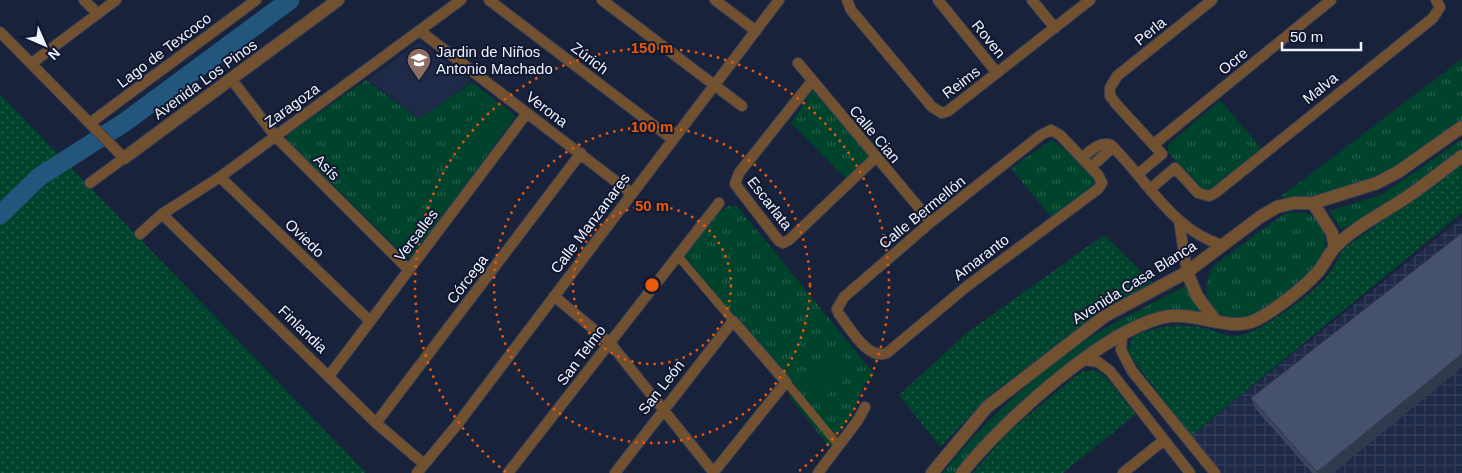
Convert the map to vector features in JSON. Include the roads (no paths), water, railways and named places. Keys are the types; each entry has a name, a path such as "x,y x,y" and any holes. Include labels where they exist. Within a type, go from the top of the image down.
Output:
{"street":[{"path":"84,0 98,14"},
{"path":"32,63 116,0"},
{"name":"Lago de Texcoco","path":"93,126 256,0"},
{"name":"Avenida Los Pinos","path":"90,183 338,0"},
{"name":"Zaragoza","path":"140,234 162,214 220,177 461,0"},
{"name":"Zúrich","path":"489,0 672,139"},
{"path":"602,0 742,106"},
{"path":"715,0 756,31"},
{"name":"Calle Manzanares","path":"416,473 456,426 779,0"},
{"name":"Reims","path":"847,0 851,10 937,111 942,113 948,111 1090,0"},
{"name":"Roven","path":"938,0 997,73"},
{"path":"1032,0 1054,28"},
{"name":"Perla","path":"1154,144 1117,106 1110,96 1110,88 1117,76 1212,0"},
{"name":"Ocre","path":"1154,144 1331,0"},
{"name":"Malva","path":"1150,189 1175,168 1198,193 1209,196 1221,189 1433,18 1440,7 1436,0"},
{"name":"Verona","path":"420,31 631,193"},
{"path":"0,32 124,158"},
{"name":"Calle Cian","path":"798,63 875,158 931,222"},
{"name":"Asís","path":"232,80 275,136 409,270"},
{"name":"Escarlata","path":"812,82 739,173 735,184 779,241 784,243 789,240 875,158"},
{"name":"Versalles","path":"329,376 527,113"},
{"name":"Avenida Casa Blanca","path":"932,473 970,426 1010,388 1105,316 1187,272 1260,217 1277,207 1294,203 1313,203 1345,195 1377,183 1398,172 1462,126"},
{"name":"Calle Bermellón","path":"882,355 870,352 837,309 844,297 931,222 1046,132 1056,132 1091,167 1100,180 1101,186"},
{"path":"1082,158 1102,144 1109,144 1114,147 1178,221 1204,238 1222,245"},
{"path":"1138,174 1162,154 1154,144"},
{"path":"1091,167 1114,147"},
{"name":"Córcega","path":"376,423 580,153"},
{"path":"962,473 1002,428 1059,378 1122,335 1151,321 1171,316 1215,320 1235,326 1247,324 1268,313 1315,276 1335,247 1462,156"},
{"name":"Oviedo","path":"220,177 370,322"},
{"name":"Amaranto","path":"882,355 966,287 1101,186"},
{"name":"San Telmo","path":"508,473 719,202"},
{"path":"1313,203 1332,233 1335,247"},
{"name":"Finlandia","path":"162,214 376,423 424,464"},
{"path":"1178,221 1187,272 1197,296 1215,320"},
{"path":"677,255 839,446"},
{"path":"554,296 610,343 713,473 786,382"},
{"name":"San León","path":"615,473 662,410 733,321"},
{"path":"1122,335 1121,350 1132,371 1214,473"},
{"path":"1084,360 1092,360 1104,365 1190,473"},
{"path":"1118,382 1132,371"},
{"path":"1143,413 1156,401"},
{"path":"818,473 858,420 865,407"},
{"path":"1122,473 1164,440"}],"waterway":[{"path":"0,215 39,177 125,122 290,0"}],"place":[{"name":"Jardin de Niños Antonio Machado","path":"419,81"}]}
